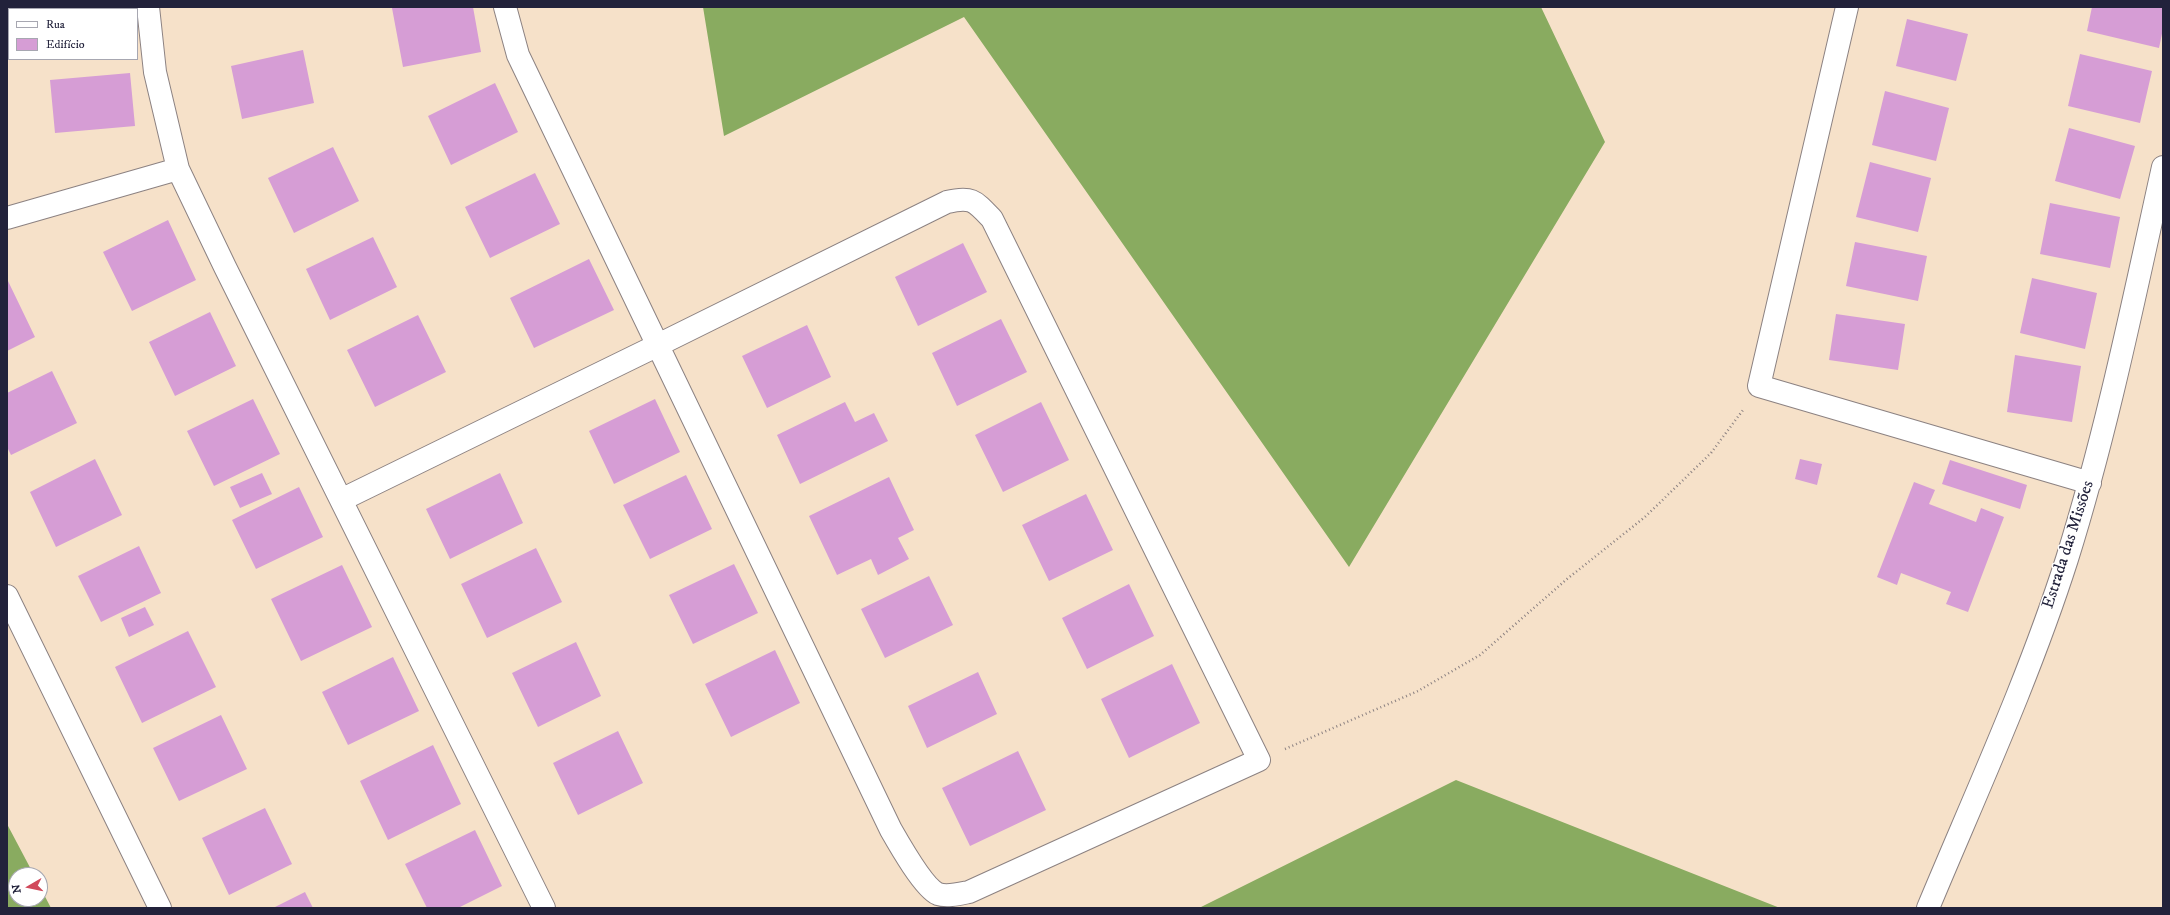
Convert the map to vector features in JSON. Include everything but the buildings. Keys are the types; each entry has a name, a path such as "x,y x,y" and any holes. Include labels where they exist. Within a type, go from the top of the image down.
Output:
{"street":[{"path":"148,7 155,72 178,169 544,908"},
{"path":"341,500 658,346 947,202 963,198 978,204 992,219 1259,760 969,892 952,895 937,893 916,870 891,830 658,346 518,55 505,7"},
{"path":"1847,7 1759,386 2090,483"},
{"name":"Estrada das Missões","path":"1928,908 2027,672 2066,561 2090,483 2127,332 2163,167"},
{"path":"7,218 178,169"},
{"path":"7,596 160,908"}],"path":[{"path":"1259,760 1418,691 1480,655 1567,579 1645,516 1711,453 1759,386"}],"green space":[{"path":"703,7 1541,7 1605,142 1349,567 964,17 724,136"},
{"path":"1456,780 1780,908 1199,908"},
{"path":"7,824 30,867 8,867 8,907 48,907 48,902 51,908 7,908"}]}
